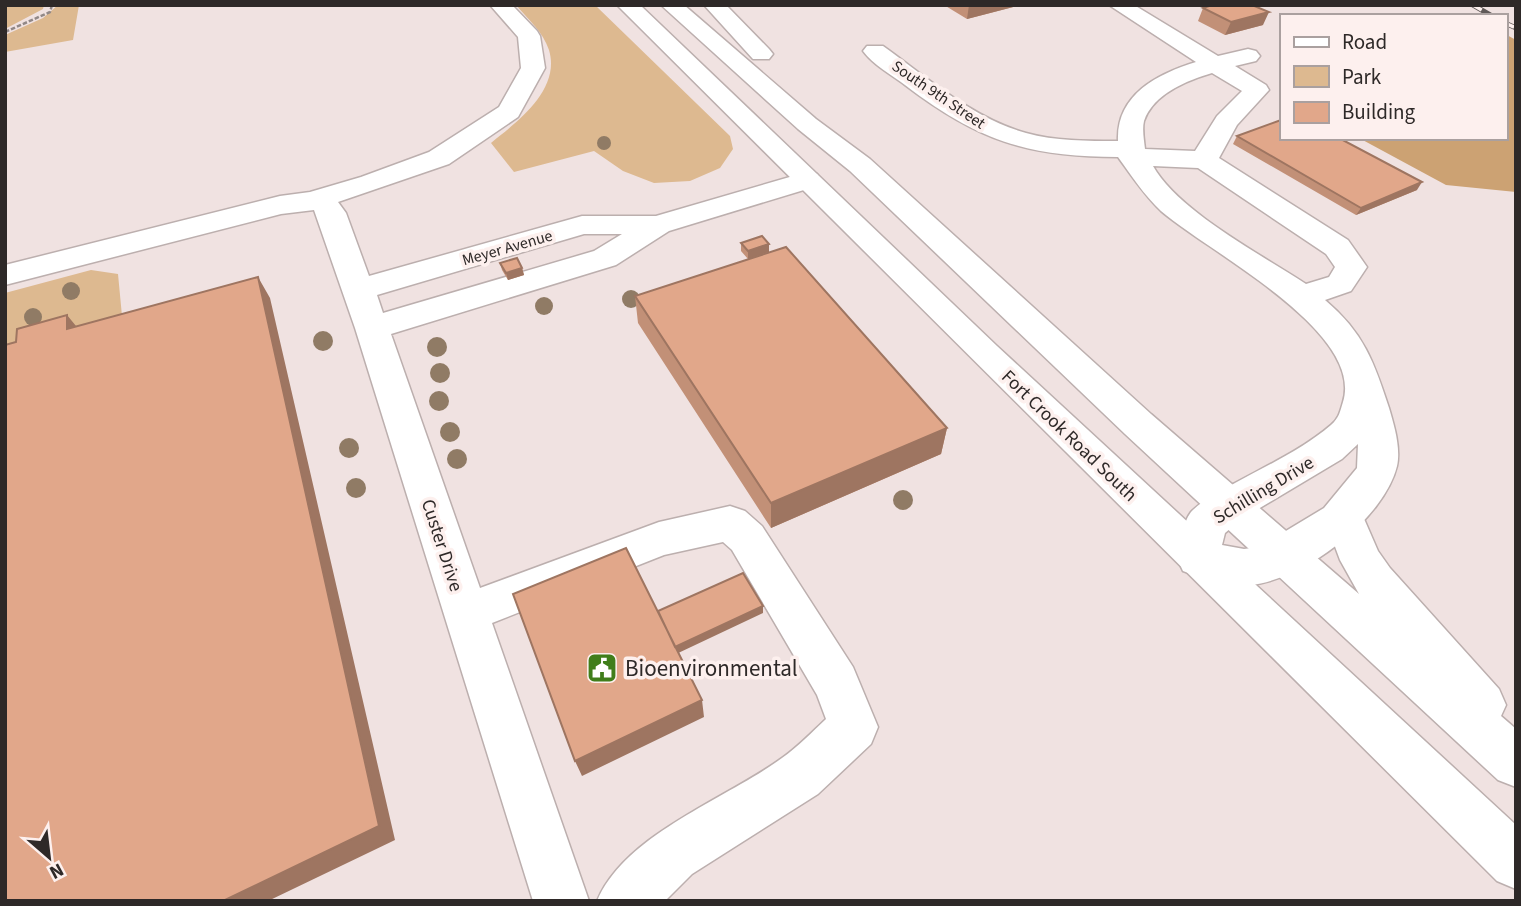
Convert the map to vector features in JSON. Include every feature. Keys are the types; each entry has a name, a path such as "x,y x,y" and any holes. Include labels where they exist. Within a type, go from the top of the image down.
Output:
{"street":[{"path":"5,275 280,205 313,201 439,158 509,112 533,68 529,36 500,5"},
{"path":"621,5 665,42"},
{"name":"Fort Crook Road South","path":"627,5 1516,862"},
{"path":"671,5 807,124 860,165"},
{"path":"714,5 757,48 790,92 860,165 1229,506 1516,762"},
{"path":"1119,5 1256,90 1226,121 1204,160 1337,247 1351,267 1340,284 1300,297"},
{"name":"South 9th Street","path":"875,51 963,113 1006,135 1053,146 1204,160"},
{"path":"1198,558 1251,567 1283,555 1344,517 1378,466 1377,431 1359,366 1339,335 1300,297 1169,204 1149,184 1130,153 1128,131 1132,114 1142,100 1158,88 1213,64 1248,56"},
{"name":"Meyer Avenue","path":"372,328 605,258 658,225 860,165"},
{"name":"Custer Drive","path":"313,201 325,204 331,213 372,328 561,901"},
{"name":"Meyer Avenue","path":"358,290 582,225 658,225"},
{"name":"Schilling Drive","path":"1198,558 1206,524 1229,506 1328,449 1355,425 1365,390"},
{"path":"1344,517 1361,560 1375,581 1516,743"},
{"path":"466,613 659,539 730,523 747,538 836,683 855,727 800,776 673,855 625,901"}],"path":[{"path":"5,32 50,12 52,5"}],"green space":[{"path":"5,5 44,5 43,9 5,29"},
{"path":"58,5 79,5 73,40 5,52 5,35 43,18"},
{"path":"516,5 595,5 730,136 733,149 720,168 690,181 654,183 623,171 594,151 514,172 491,143 534,104 549,78 551,65 549,50 543,37"},
{"path":"91,270 118,274 124,337 5,372 5,293"}],"shaded area":[{"path":"1507,35 1516,40 1516,192 1446,185 1363,140 1507,140"}],"building":[{"path":"1212,5 1252,5 1269,12 1231,22 1203,8"},
{"path":"1280,120 1280,140 1343,140 1422,182 1361,208 1237,136"},
{"path":"762,236 769,244 748,251 741,243"},
{"path":"786,247 947,428 771,503 635,296"},
{"path":"517,258 522,268 506,273 500,263"},
{"path":"258,277 379,826 223,901 5,901 5,345 16,342 17,329 67,315 67,329"},
{"path":"626,548 702,700 575,761 513,594"},
{"path":"743,573 763,606 675,647 658,611"}],"railway":[{"path":"1473,5 1489,14"},
{"path":"1507,24 1516,28"}],"place":[{"name":"Bioenvironmental","path":"602,668"}]}
